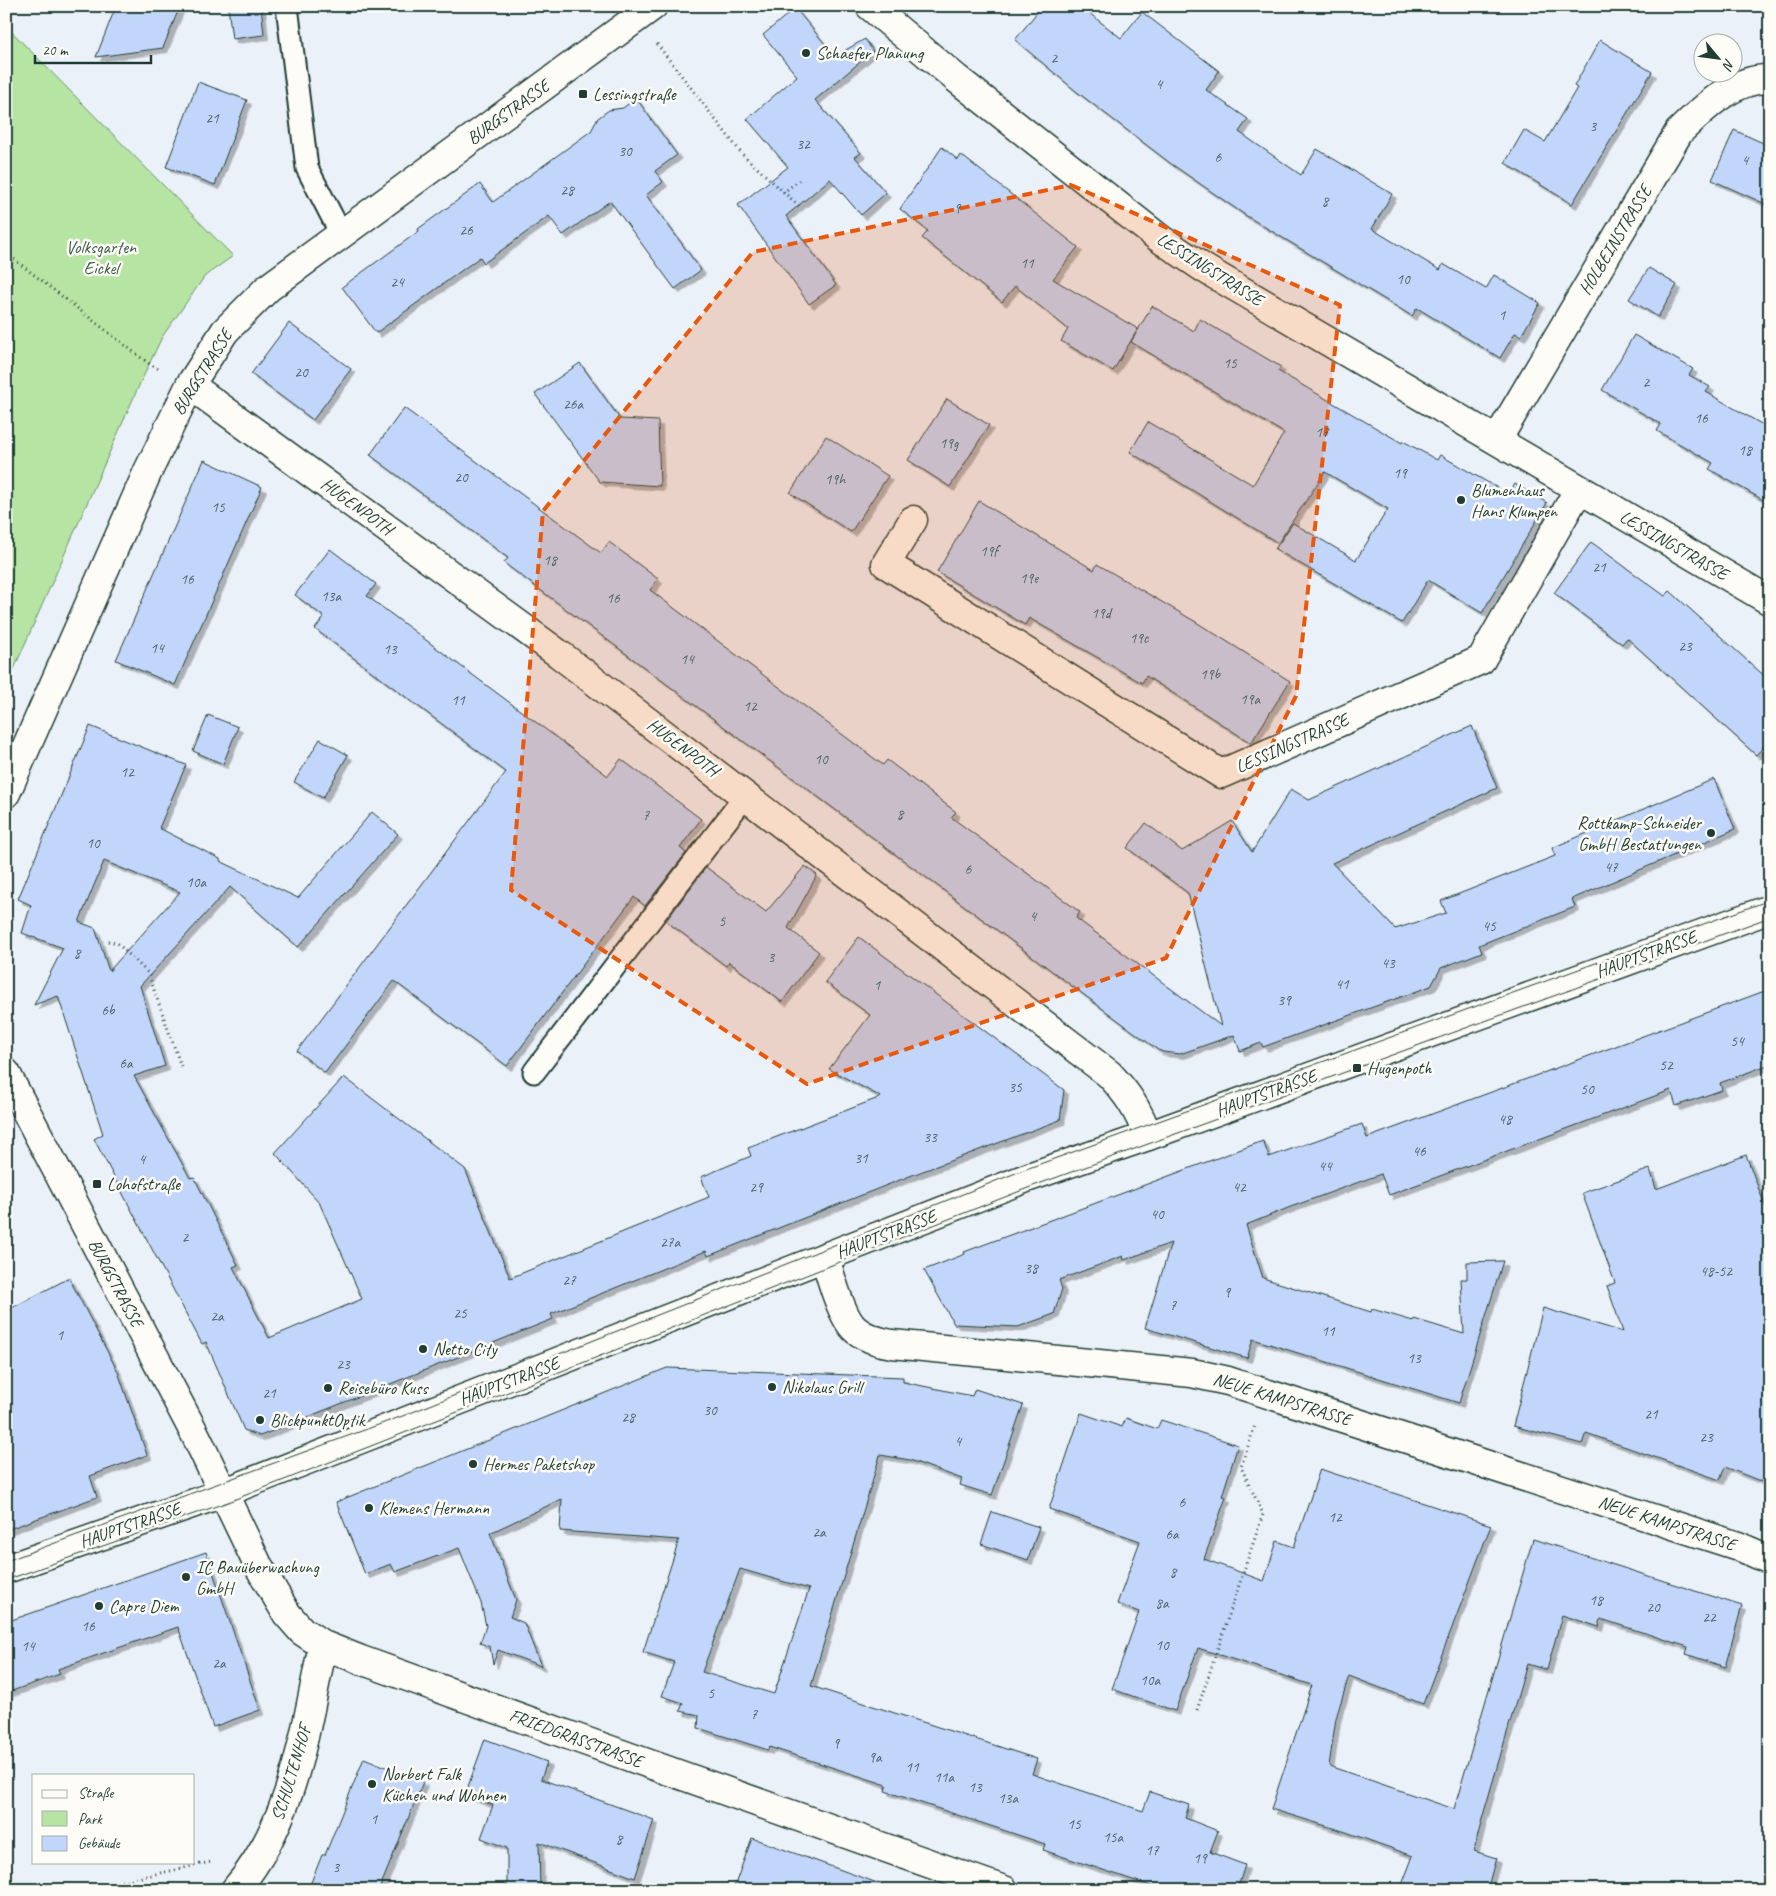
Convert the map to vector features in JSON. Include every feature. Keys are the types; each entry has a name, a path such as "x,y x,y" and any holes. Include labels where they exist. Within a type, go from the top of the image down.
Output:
{"street":[{"name":"LESSINGSTRASSE","path":"870,6 957,79 1159,238 1205,269 1770,601"},
{"name":"BURGSTRASSE","path":"6,793 148,470 190,385 225,331 268,288 644,12"},
{"name":"HOLBEINSTRASSE","path":"1497,440 1679,132 1708,104 1735,87 1763,79 1770,80"},
{"name":"HUGENPOTH","path":"190,385 559,654 1109,1074 1126,1092 1138,1110 1148,1136"},
{"name":"LESSINGSTRASSE","path":"913,520 886,564 1221,774 1482,660 1579,489"},
{"name":"HAUPTSTRASSE","path":"6,1569 223,1493 1029,1177 1148,1136 1770,909"},
{"name":"BURGSTRASSE","path":"6,1073 192,1429 223,1493"},
{"name":"NEUE KAMPSTRASSE","path":"825,1257 846,1317 854,1329 878,1341 892,1344 1192,1373 1228,1381 1267,1392 1738,1546 1770,1560"},
{"name":"FRIEDGRASSTRASSE","path":"223,1493 258,1565 287,1614 302,1631 323,1646 591,1744 1004,1890"},
{"name":"SCHULTENHOF","path":"235,1890 254,1866 272,1834 286,1802 301,1752 323,1646"}],"lane":[{"path":"287,6 307,168 341,234"},
{"path":"534,1072 746,795"}],"path":[{"path":"644,12 742,154 799,206"},
{"path":"783,193 799,180"},
{"path":"6,253 148,363 190,385"},
{"path":"108,941 118,944 148,973 181,1066"},
{"path":"1197,1710 1263,1514 1241,1467 1267,1392"},
{"path":"82,1890 220,1860 254,1866"}],"highlighted area":[{"path":"1071,185 1340,305 1296,696 1166,958 807,1084 511,890 543,511 753,252"}],"green space":[{"name":"Volksgarten Eickel","path":"6,26 233,256 205,276 162,337 6,687"}],"building":[{"path":"116,6 180,6 163,48 96,57"},
{"path":"228,6 261,6 264,35 232,39"},
{"path":"1042,6 1080,6 1121,38 1142,12 1219,71 1206,90 1248,119 1239,132 1301,175 1317,149 1392,194 1372,229 1440,270 1443,264 1486,289 1494,275 1540,303 1521,336 1515,333 1500,358 1417,308 1412,316 1245,215 1170,163 1077,92 1015,40"},
{"path":"795,8 835,56 865,39 873,51 815,100 861,153 855,157 886,193 861,215 830,179 786,216 836,285 809,304 738,205 788,167 747,119 797,76 763,35"},
{"path":"1600,40 1652,72 1572,204 1505,163 1524,130 1545,142 1577,88 1574,86"},
{"path":"198,82 247,100 215,185 166,167"},
{"path":"636,98 677,155 655,171 663,182 646,195 701,270 675,289 610,201 563,235 549,216 484,263 480,257 376,333 342,287 480,184 493,202 591,131 598,118 609,110 623,108"},
{"path":"1734,130 1770,146 1770,206 1712,180"},
{"path":"942,147 958,160 961,155 1078,247 1053,279 1138,329 1113,371 1061,341 1068,329 1015,286 1002,302 922,238 928,231 900,209"},
{"path":"1649,268 1677,285 1658,317 1629,299"},
{"path":"1152,306 1194,331 1200,319 1281,367 1278,371 1402,443 1403,441 1437,460 1440,455 1508,494 1515,484 1547,503 1482,613 1428,580 1402,623 1275,549 1293,523 1356,560 1388,509 1325,472 1278,543 1130,452 1148,422 1253,485 1284,433 1131,342"},
{"path":"289,323 351,369 313,420 251,374"},
{"path":"1634,335 1693,369 1689,375 1710,387 1706,392 1770,429 1770,504 1709,469 1713,463 1657,431 1661,424 1602,390"},
{"path":"580,363 620,419 658,421 660,486 600,482 535,394"},
{"path":"947,399 989,425 950,487 908,460"},
{"path":"404,408 601,553 609,542 658,579 650,590 883,765 887,760 956,812 951,817 1080,912 1076,918 1221,1026 1188,893 1127,848 1146,823 1182,851 1232,821 1252,852 1291,789 1309,800 1472,726 1497,788 1332,863 1395,929 1446,913 1441,901 1555,856 1552,848 1714,779 1735,829 1572,899 1575,907 1479,945 1482,952 1441,968 1431,986 1263,1047 1261,1043 1240,1051 1234,1035 1180,1054 1163,1052 504,563 508,558 370,455"},
{"path":"826,436 888,476 851,532 790,493"},
{"path":"204,460 262,487 175,685 116,660"},
{"path":"979,501 1094,570 1097,564 1196,622 1290,681 1251,743 1146,676 1142,683 1029,618 1025,625 937,572"},
{"path":"1591,542 1665,596 1670,591 1770,681 1770,740 1756,755 1627,638 1622,644 1554,593"},
{"path":"330,549 376,584 367,596 608,776 621,759 701,819 680,848 686,853 645,906 634,897 507,1066 394,981 325,1073 297,1051 506,772 315,629 324,617 295,595"},
{"path":"208,715 238,727 223,764 193,751"},
{"path":"90,726 186,765 159,828 220,859 220,861 298,898 372,812 398,834 298,947 230,887 140,986 165,1066 134,1076 190,1178 194,1177 238,1265 233,1267 269,1338 362,1299 319,1202 275,1153 344,1077 465,1169 510,1278 709,1197 701,1177 751,1156 748,1148 881,1097 829,1069 870,1015 825,982 859,937 1064,1090 1060,1120 915,1174 708,1256 706,1251 551,1314 553,1319 260,1436 244,1430 206,1342 202,1344 94,1139 103,1134 58,996 34,1005 63,948 22,933 31,905 18,899","holes":["104,861 180,892 109,971 95,928 79,922"]},
{"path":"320,739 348,755 323,798 294,782"},
{"path":"805,866 817,875 788,928 819,952 782,1002 729,962 726,966 666,921 706,867 766,912"},
{"path":"1770,989 1770,1064 1720,1083 1722,1090 1676,1106 1671,1090 1389,1195 1381,1174 1246,1225 1263,1278 1371,1312 1372,1309 1464,1334 1461,1279 1467,1279 1467,1262 1503,1261 1459,1403 1253,1339 1247,1358 1145,1328 1171,1243 1124,1260 1123,1256 1059,1280 1062,1289 1054,1314 1018,1327 954,1324 924,1270 965,1254 964,1252 1263,1141 1269,1157 1362,1124 1367,1138"},
{"path":"1746,1155 1770,1219 1770,1485 1725,1467 1720,1480 1586,1433 1582,1444 1513,1426 1543,1308 1623,1332 1607,1286 1615,1283 1582,1193 1650,1169 1656,1189"},
{"path":"69,1278 118,1372 147,1455 90,1476 97,1497 6,1530 6,1311"},
{"path":"667,1368 903,1377 903,1382 972,1396 975,1389 1023,1405 992,1495 960,1485 962,1479 910,1460 880,1455 811,1686 1037,1759 1032,1774 1143,1811 1150,1792 1189,1805 1185,1818 1218,1831 1210,1852 1245,1865 1237,1890 1163,1890 1043,1850 1045,1844 885,1791 887,1785 769,1747 768,1750 698,1728 699,1715 680,1711 683,1703 662,1696 674,1662 643,1652 679,1540 560,1531 562,1499 490,1533 516,1600 510,1617 524,1623 541,1666 498,1650 493,1664 490,1647 480,1643 486,1626 481,1603 459,1548 395,1572 391,1564 365,1574 336,1502","holes":["740,1569 809,1589 774,1694 702,1672"]},
{"path":"1081,1413 1122,1427 1126,1418 1157,1429 1161,1420 1238,1445 1222,1496 1226,1497 1204,1559 1264,1581 1277,1541 1294,1547 1320,1469 1491,1525 1423,1704 1349,1676 1336,1718 1329,1766 1454,1809 1533,1539 1742,1606 1725,1667 1686,1654 1688,1647 1601,1619 1599,1627 1562,1615 1547,1670 1527,1664 1482,1819 1474,1851 1496,1858 1487,1890 1400,1890 1413,1856 1346,1832 1271,1809 1312,1685 1198,1648 1175,1711 1112,1689 1139,1612 1117,1604 1140,1541 1049,1509"},
{"path":"992,1512 1039,1527 1028,1560 981,1544"},
{"path":"206,1552 260,1710 213,1727 178,1627 58,1669 60,1674 6,1693 6,1622"},
{"path":"485,1739 547,1762 541,1779 654,1820 635,1878 539,1842 540,1890 507,1890 507,1848 481,1838 493,1805 465,1795"},
{"path":"364,1758 423,1782 379,1890 308,1890 322,1855 325,1855"},
{"path":"752,1838 883,1885 882,1890 733,1890"}],"tram line":[{"path":"6,1561 400,1417 1026,1169 1770,900"},
{"path":"6,1580 228,1502 1033,1186 1770,917"}],"place":[{"name":"Schaefer Planung","path":"806,53"},
{"name":"Lessingstraße","path":"583,94"},
{"name":"Blumenhaus Hans Klumpen","path":"1461,500"},
{"name":"Rottkamp-Schneider GmbH Bestattungen","path":"1711,833"},
{"name":"Hugenpoth","path":"1357,1068"},
{"name":"Lohofstraße","path":"97,1184"},
{"name":"Netto City","path":"423,1349"},
{"name":"Nikolaus Grill","path":"772,1387"},
{"name":"Reisebüro Kuss","path":"328,1388"},
{"name":"BlickpunktOptik","path":"260,1420"},
{"name":"Hermes Paketshop","path":"473,1464"},
{"name":"Klemens Hermann","path":"369,1508"},
{"name":"IC Bauüberwachung GmbH","path":"186,1577"},
{"name":"Capre Diem","path":"99,1606"},
{"name":"Norbert Falk Küchen und Wohnen","path":"372,1784"}]}
